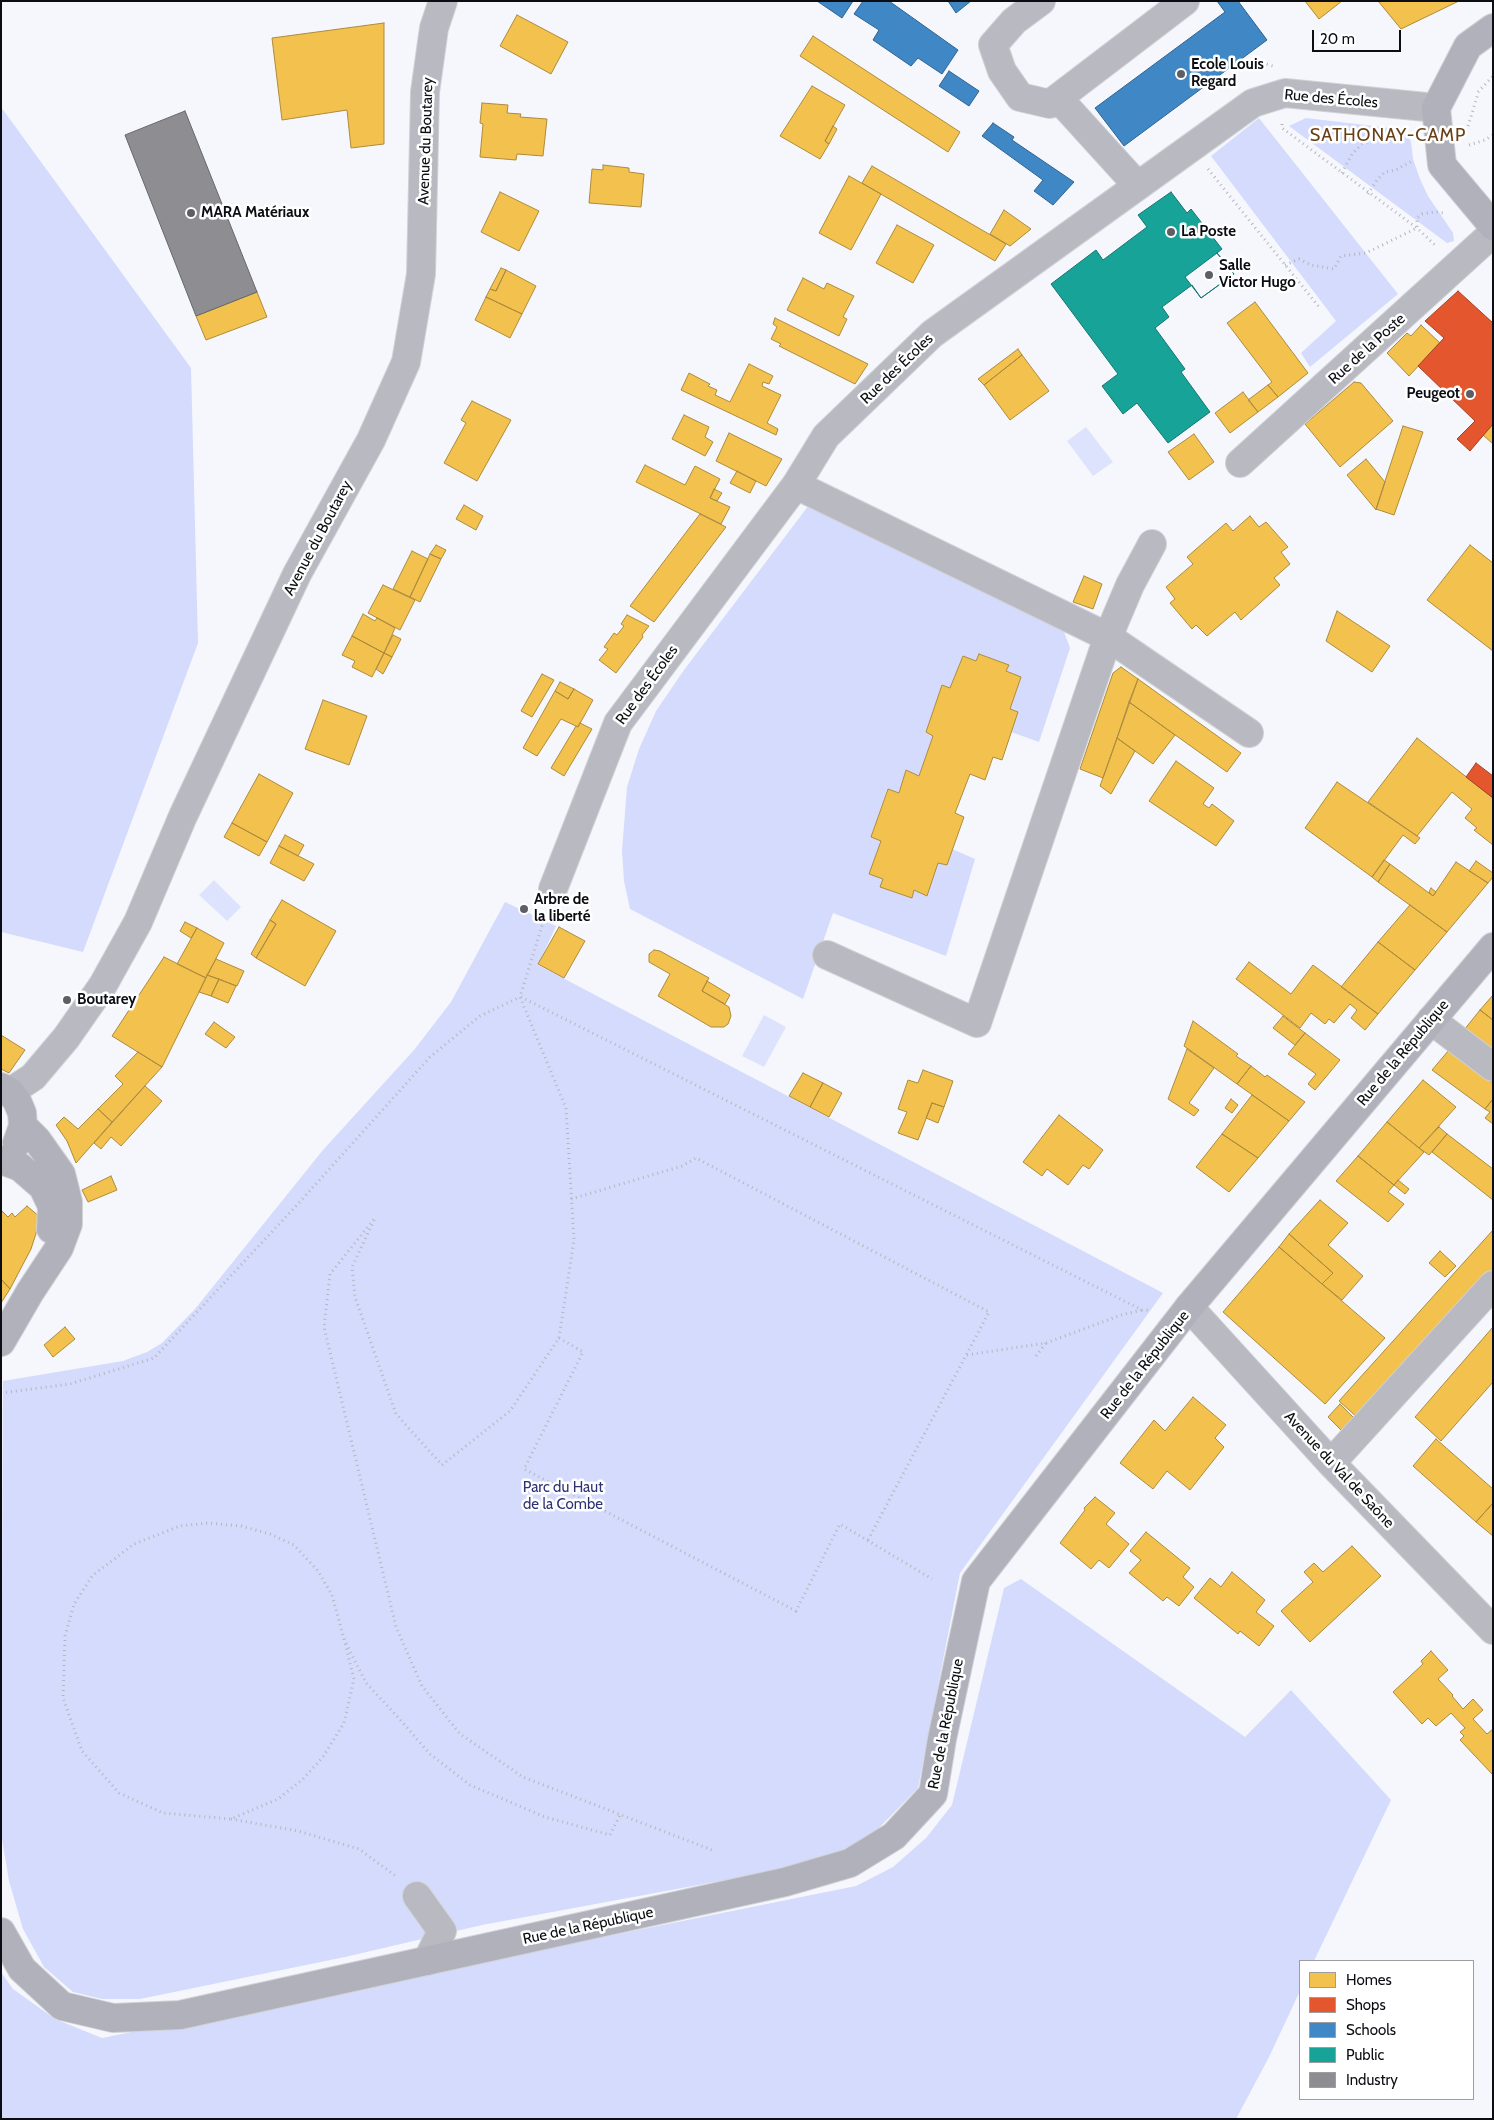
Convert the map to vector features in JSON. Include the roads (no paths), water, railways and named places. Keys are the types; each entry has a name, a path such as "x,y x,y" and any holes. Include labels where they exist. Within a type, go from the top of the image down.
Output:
{"main road":[{"path":"1493,28 1468,46 1436,108 1442,165 1493,226"},
{"name":"Rue de la République","path":"1,1932 22,1969 62,2006 113,2018 180,2015 785,1882 850,1863 894,1836 933,1794 942,1739 976,1581 1190,1307 1493,947"},
{"path":"14,1104 15,1146 1,1159 20,1167 43,1187 52,1206 52,1224 30,1292"},
{"path":"1,1342 30,1292 59,1248 68,1224 68,1202 60,1174 14,1104"}],"street":[{"name":"Avenue du Boutarey","path":"14,1104 49,1071 66,1038 103,984 138,922 183,816 297,574 371,440 406,362 421,274 425,92 434,28 443,1"},
{"path":"1041,1 1014,21 993,45 1002,71 1020,97 1050,104 1185,1"},
{"name":"Rue des Écoles","path":"553,889 618,723 796,485 826,436 932,334 1253,103 1285,93 1436,108"},
{"path":"1058,98 1138,186"},
{"name":"Rue de la Poste","path":"1240,463 1493,233"},
{"path":"796,485 1108,637 1249,734"},
{"path":"827,955 977,1024 1108,637 1130,585 1152,544"},
{"path":"1431,1020 1493,1067"},
{"path":"1331,1463 1493,1285"},
{"name":"Avenue du Val de Saône","path":"1190,1307 1331,1463 1493,1630"},
{"path":"417,1896 442,1931 428,1961"}],"place":[{"name":"Ecole Louis Regard","path":"1181,74"},
{"name":"MARA Matériaux","path":"191,213"},
{"name":"La Poste","path":"1171,232"},
{"name":"Salle Victor Hugo","path":"1209,275"},
{"name":"Peugeot","path":"1470,394"},
{"name":"Arbre de la liberté","path":"524,909"},
{"name":"Boutarey","path":"67,1000"}],"district":[{"name":"SATHONAY-CAMP","path":"1388,136"}],"park label":[{"name":"Parc du Haut de la Combe","path":"563,1496"}]}
